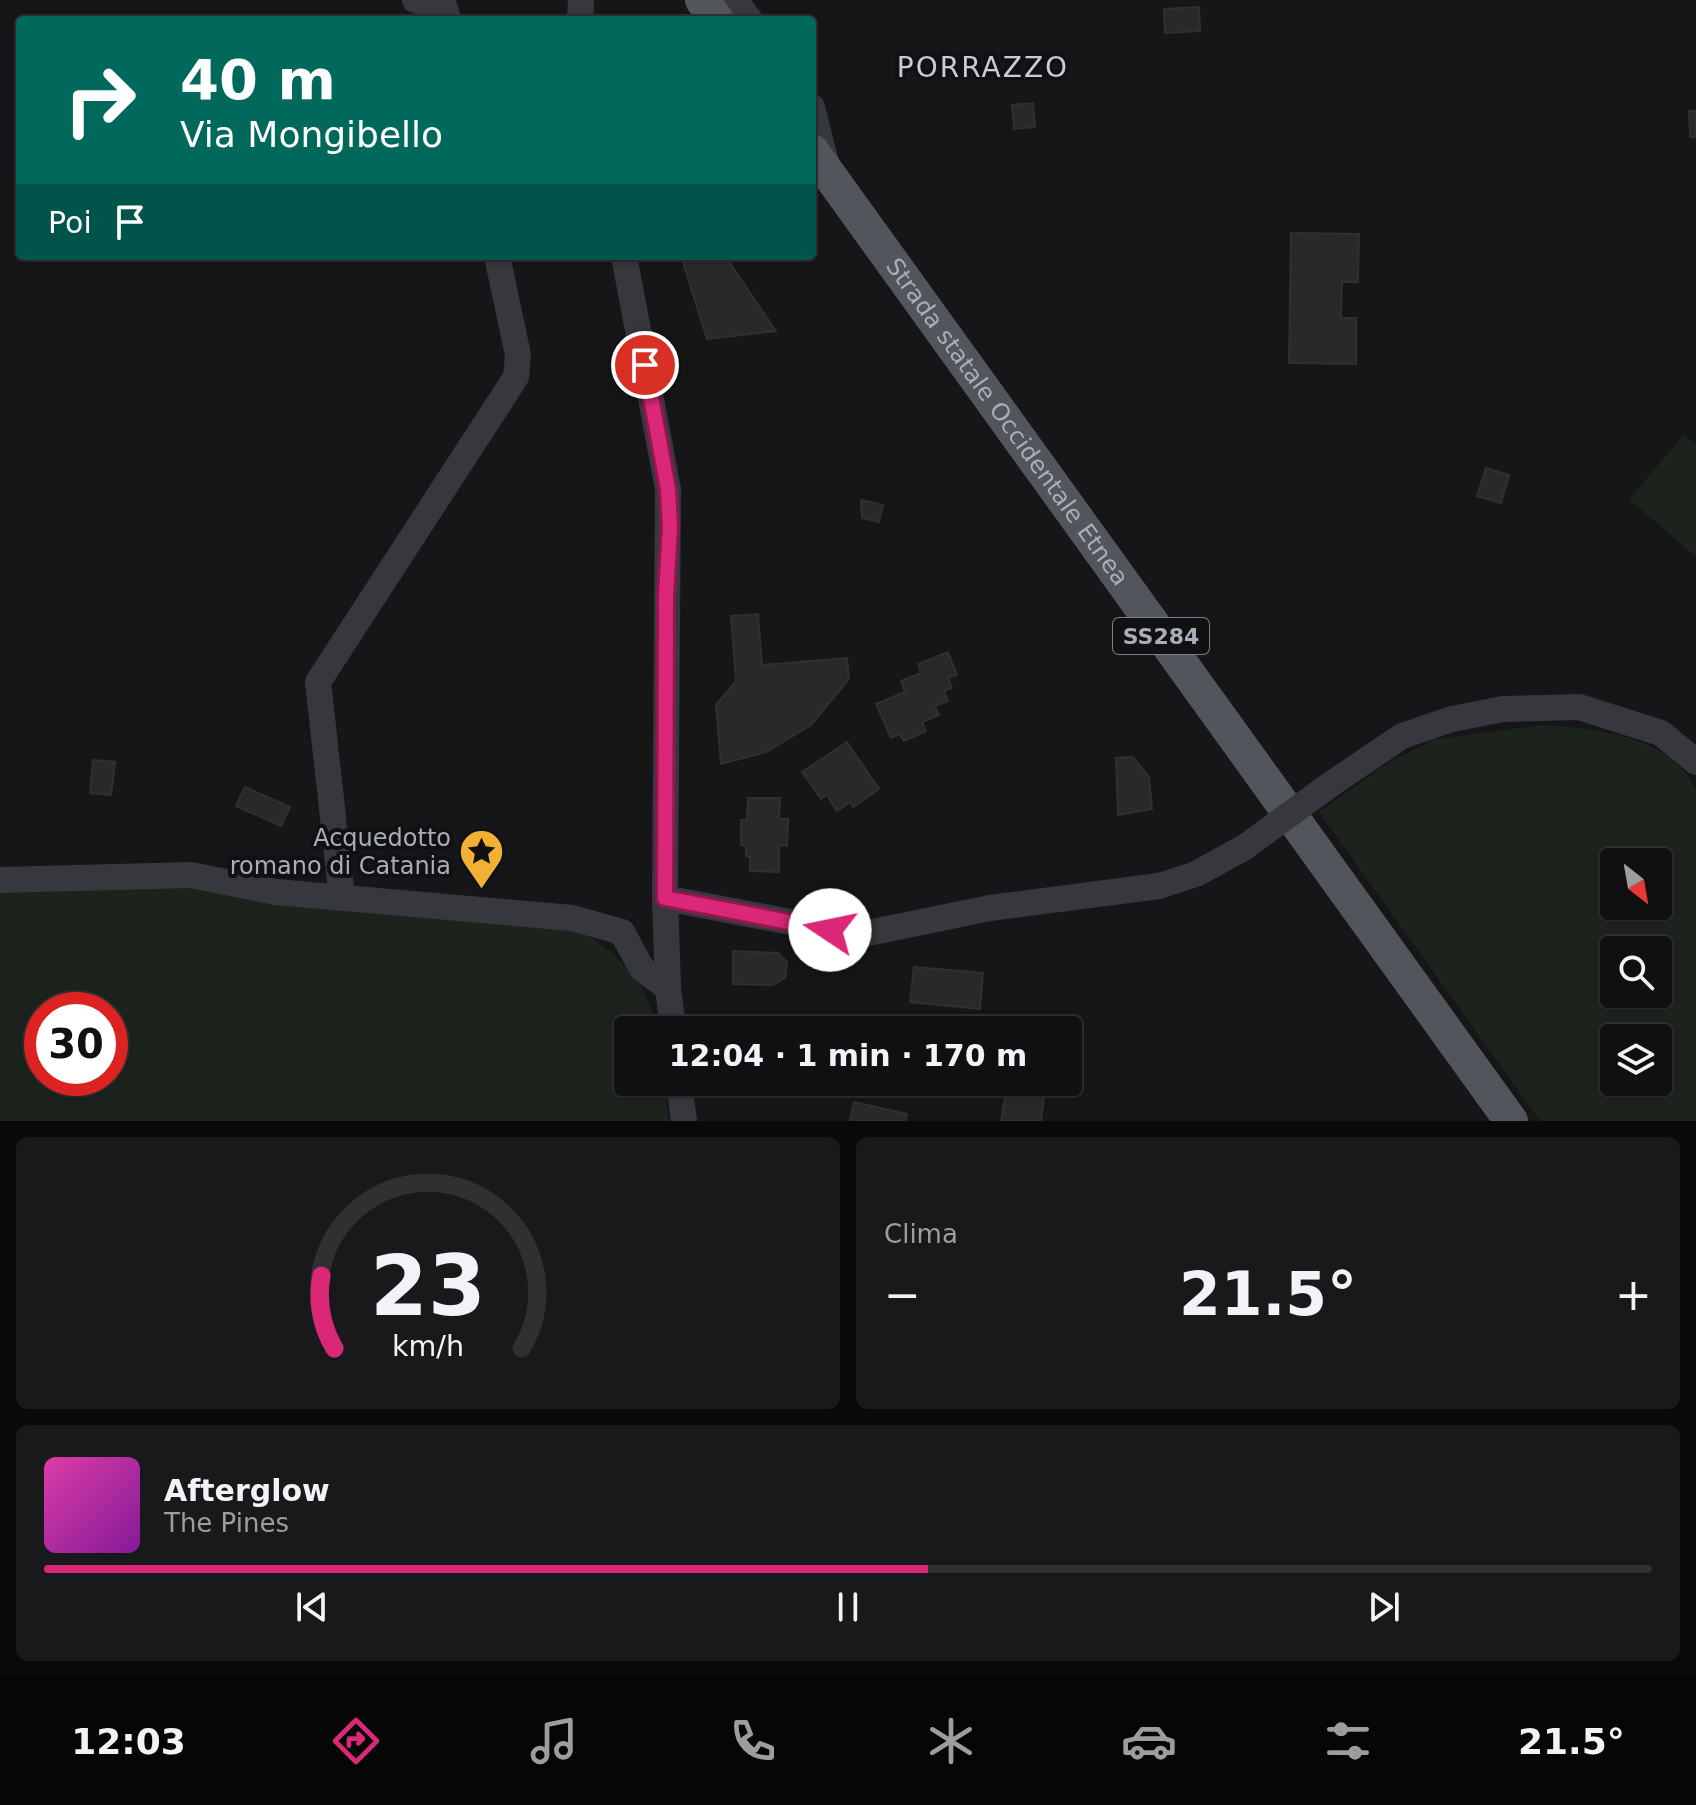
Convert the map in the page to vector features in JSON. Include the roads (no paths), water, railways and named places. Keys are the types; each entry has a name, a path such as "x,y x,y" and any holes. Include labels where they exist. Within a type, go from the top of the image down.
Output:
{"main road":[{"name":"Strada statale Occidentale Etnea","path":"820,163 1511,1121"}],"street":[{"path":"415,0 445,8 447,16"},
{"path":"816,135 820,163"},
{"path":"342,898 318,682 516,377 518,355 498,260"},
{"path":"625,260 668,489 665,898 671,1016"},
{"path":"665,898 858,935 990,908 1159,886 1196,874 1245,847 1402,736 1452,719 1503,709 1579,707 1661,733 1696,762"},
{"path":"0,880 191,875 276,892 572,918 622,932 642,969 668,988"},
{"path":"681,1096 684,1121"}],"place":[{"name":"Acquedotto romano di Catania","path":"482,891"}],"district":[{"name":"PORRAZZO","path":"983,67"}]}
